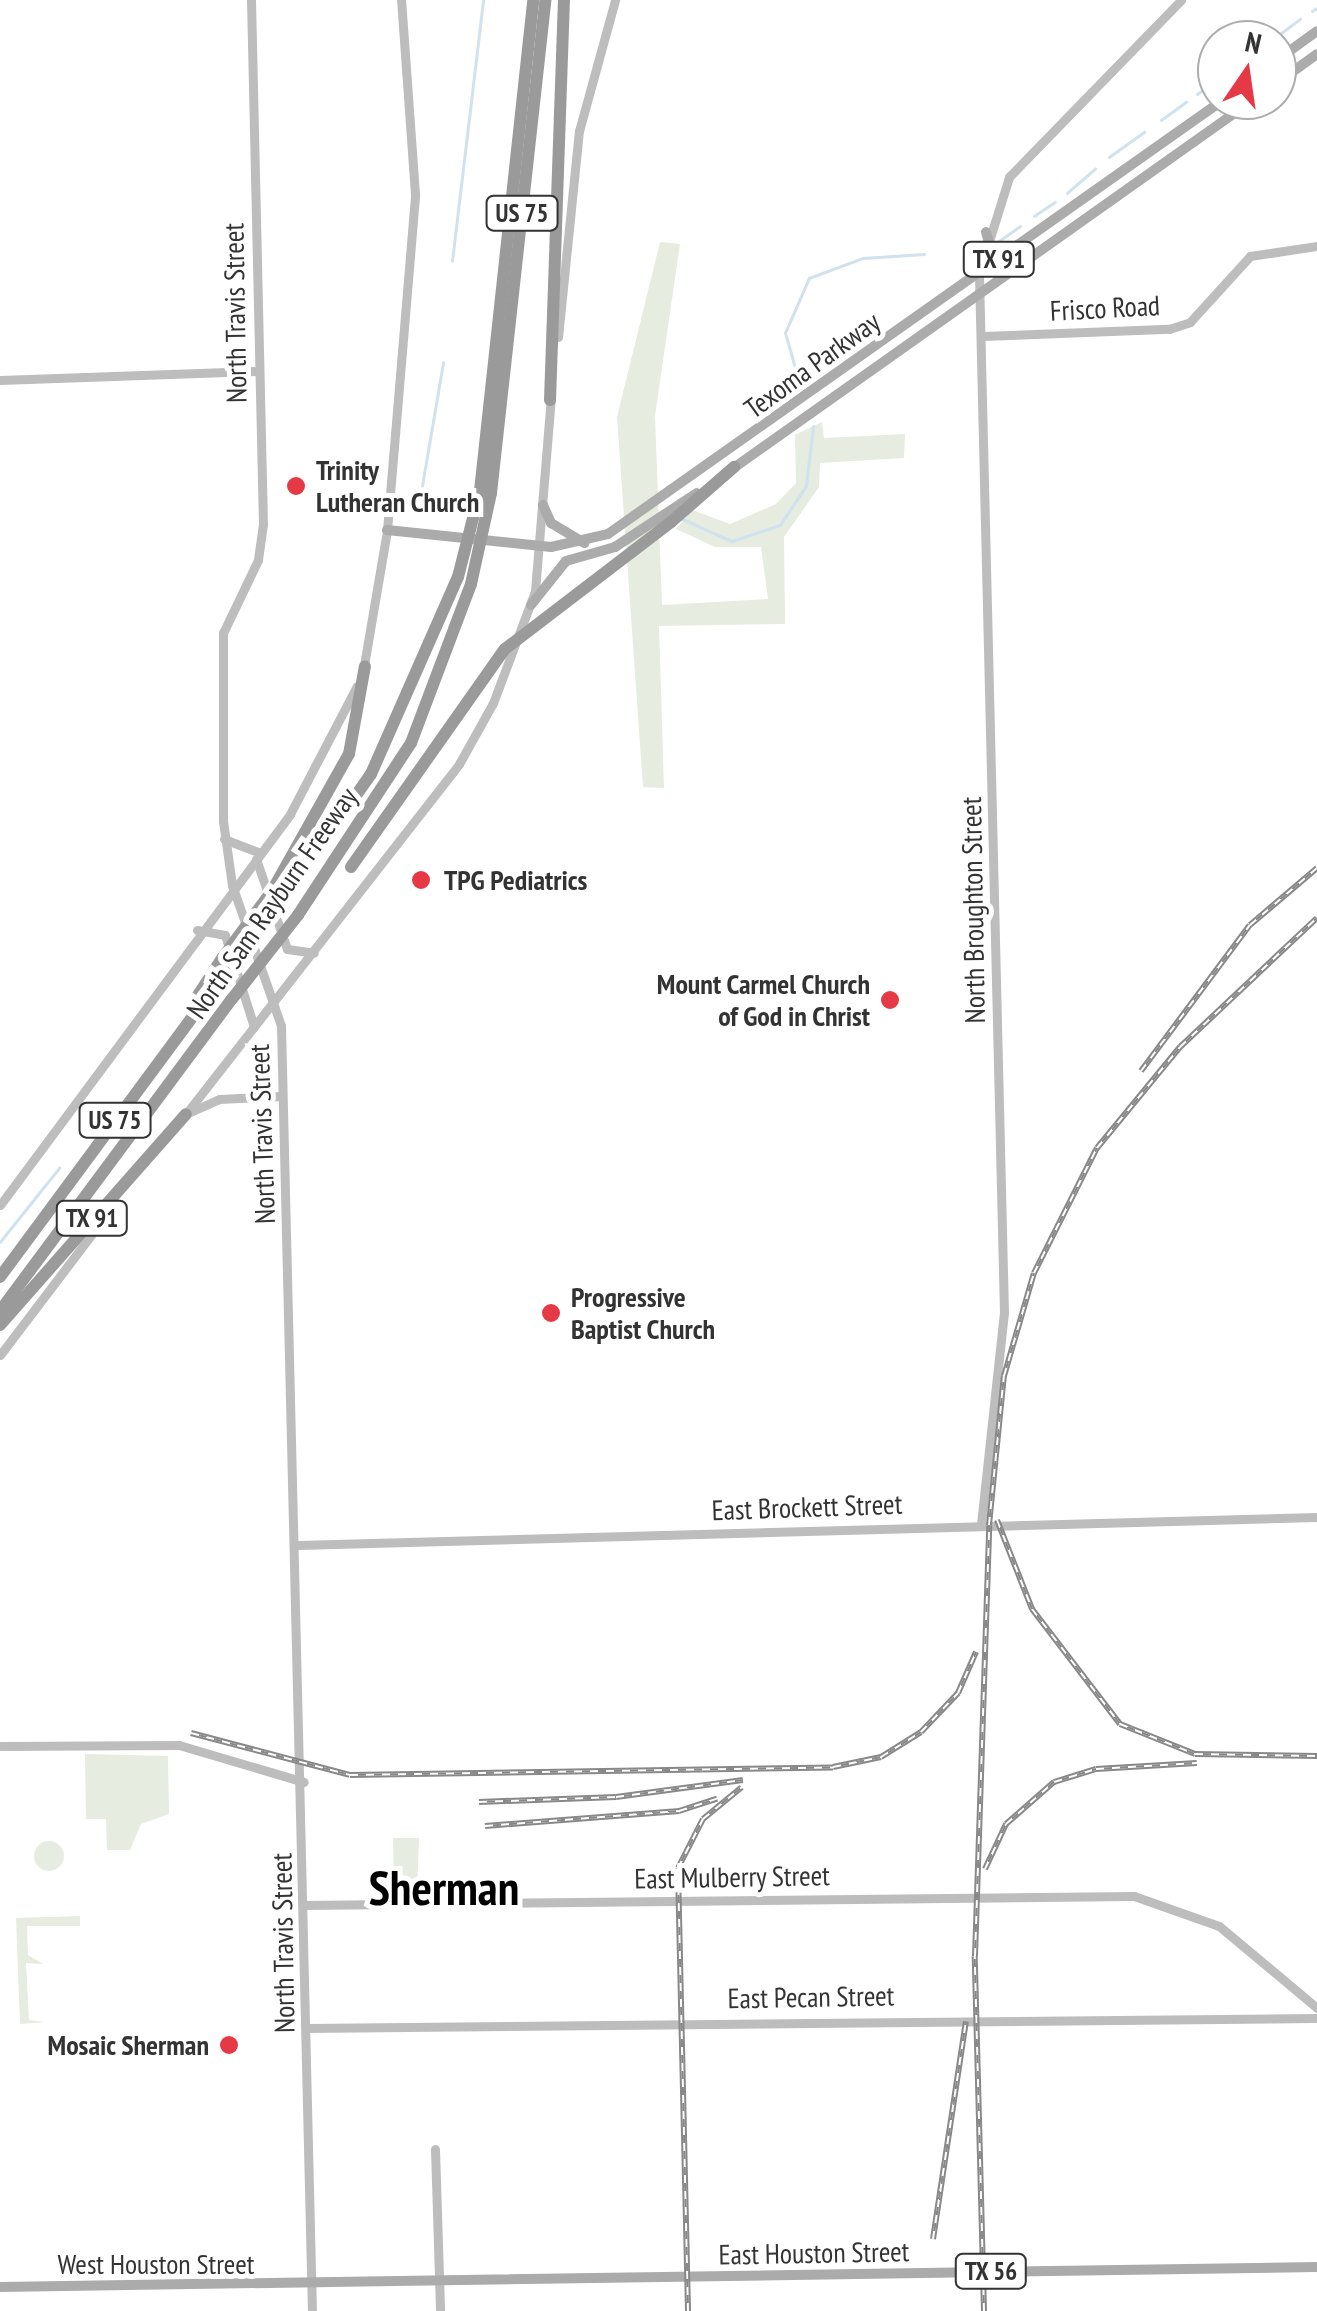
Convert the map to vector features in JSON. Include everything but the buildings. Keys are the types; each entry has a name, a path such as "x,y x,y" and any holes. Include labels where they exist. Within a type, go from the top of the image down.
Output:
{"highway":[{"name":"North Sam Rayburn Freeway","path":"486,492 533,0"},
{"name":"North Sam Rayburn Freeway","path":"0,1311 322,884 411,743 464,580 486,492 545,0"},
{"path":"550,400 564,0"},
{"name":"TX 91","path":"322,884 351,867 506,649 672,522 734,468"},
{"name":"North Sam Rayburn Freeway","path":"0,1277 228,960 371,774 464,580"},
{"path":"278,896 348,754 365,666"},
{"name":"TX 91","path":"0,1325 186,1114"}],"main road":[{"name":"Texoma Parkway","path":"585,544 776,418 1197,118"},
{"name":"Texoma Parkway","path":"531,605 577,556 615,546 734,468 1226,120"},
{"path":"986,232 990,246 1010,251"},
{"path":"776,418 780,435"},
{"path":"543,505 551,523 585,544"},
{"path":"388,530 540,546 585,544"},
{"name":"East Houston Street","path":"312,2285 1317,2267"},
{"name":"West Houston Street","path":"0,2286 312,2285"}],"street":[{"name":"North Travis Street","path":"251,0 262,544 223,633 224,839 232,886 279,1000 304,1782 312,2311"},
{"name":"North Sam Rayburn Freeway","path":"0,1205 197,930 258,856 320,767 365,666 388,530 414,194 401,0"},
{"name":"North Sam Rayburn Freeway","path":"0,1355 279,1000 458,764 531,605 540,546 550,400 579,131 615,0"},
{"name":"North Broughton Street","path":"980,1524 1004,1313 983,336 978,274 986,232 1009,176 1181,0"},
{"name":"Frisco Road","path":"983,336 1169,329 1190,322 1250,256 1317,246"},
{"path":"0,380 258,371"},
{"path":"224,839 258,856 287,949 314,954"},
{"path":"197,930 225,935 253,1001 254,1030"},
{"path":"186,1114 219,1099 282,1096"},
{"name":"East Brockett Street","path":"298,1545 1317,1517"},
{"path":"0,1746 179,1745 304,1782"},
{"name":"East Mulberry Street","path":"303,1905 1161,1902 1219,1926 1317,2008"},
{"name":"East Pecan Street","path":"306,2028 1317,2018"},
{"path":"436,2149 440,2311"}],"shaded area":[{"path":"660,242 680,244 655,416 662,605 768,599 761,547 715,547 676,529 692,510 730,524 776,504 796,483 795,435 822,422 824,438 905,434 904,458 820,463 819,487 784,537 785,624 659,626 664,788 643,787 617,417"},
{"path":"85,1754 168,1756 169,1814 141,1824 130,1850 107,1850 106,1819 86,1819"},
{"path":"393,1838 419,1838 417,1891 394,1892"},
{"path":"49,1841 60,1845 64,1856 60,1867 49,1871 38,1867 34,1856 38,1845"},
{"path":"80,1916 80,1926 27,1926 28,1955 43,1964 26,1963 29,2020 44,2022 20,2024 16,1918"}],"waterway":[{"path":"452,261 483,0"},
{"path":"1312,11 1317,8"},
{"path":"1161,120 1186,102"},
{"path":"1109,157 1144,132"},
{"path":"1067,193 1095,169"},
{"path":"1034,216 1055,202"},
{"path":"996,243 1020,226"},
{"path":"801,389 785,333 809,278 863,258 924,254"},
{"path":"422,486 443,363"},
{"path":"680,518 732,541 780,525 806,486 813,426"},
{"path":"0,1242 59,1168"}],"railway":[{"path":"1141,1071 1250,925 1317,868"},
{"path":"984,2311 975,1956 989,1525 1004,1376 1034,1273 1097,1148 1180,1047 1317,918"},
{"path":"997,1520 1032,1609 1120,1724 1195,1754 1317,1756"},
{"path":"191,1733 350,1775 833,1767 881,1757 921,1732 958,1693 976,1652"},
{"path":"985,1869 1006,1824 1054,1782 1096,1769 1197,1763"},
{"path":"479,1802 616,1797 743,1780"},
{"path":"688,2311 678,1868 703,1819 742,1787"},
{"path":"485,1826 679,1811 717,1799"},
{"path":"933,2239 966,2021"}],"place":[{"name":"Trinity Lutheran Church","path":"296,486"},
{"name":"TPG Pediatrics","path":"421,880"},
{"name":"Mount Carmel Church of God in Christ","path":"890,1000"},
{"name":"Progressive Baptist Church","path":"551,1313"},
{"name":"Mosaic Sherman","path":"229,2045"}],"district":[{"name":"Sherman","path":"444,1888"}]}
